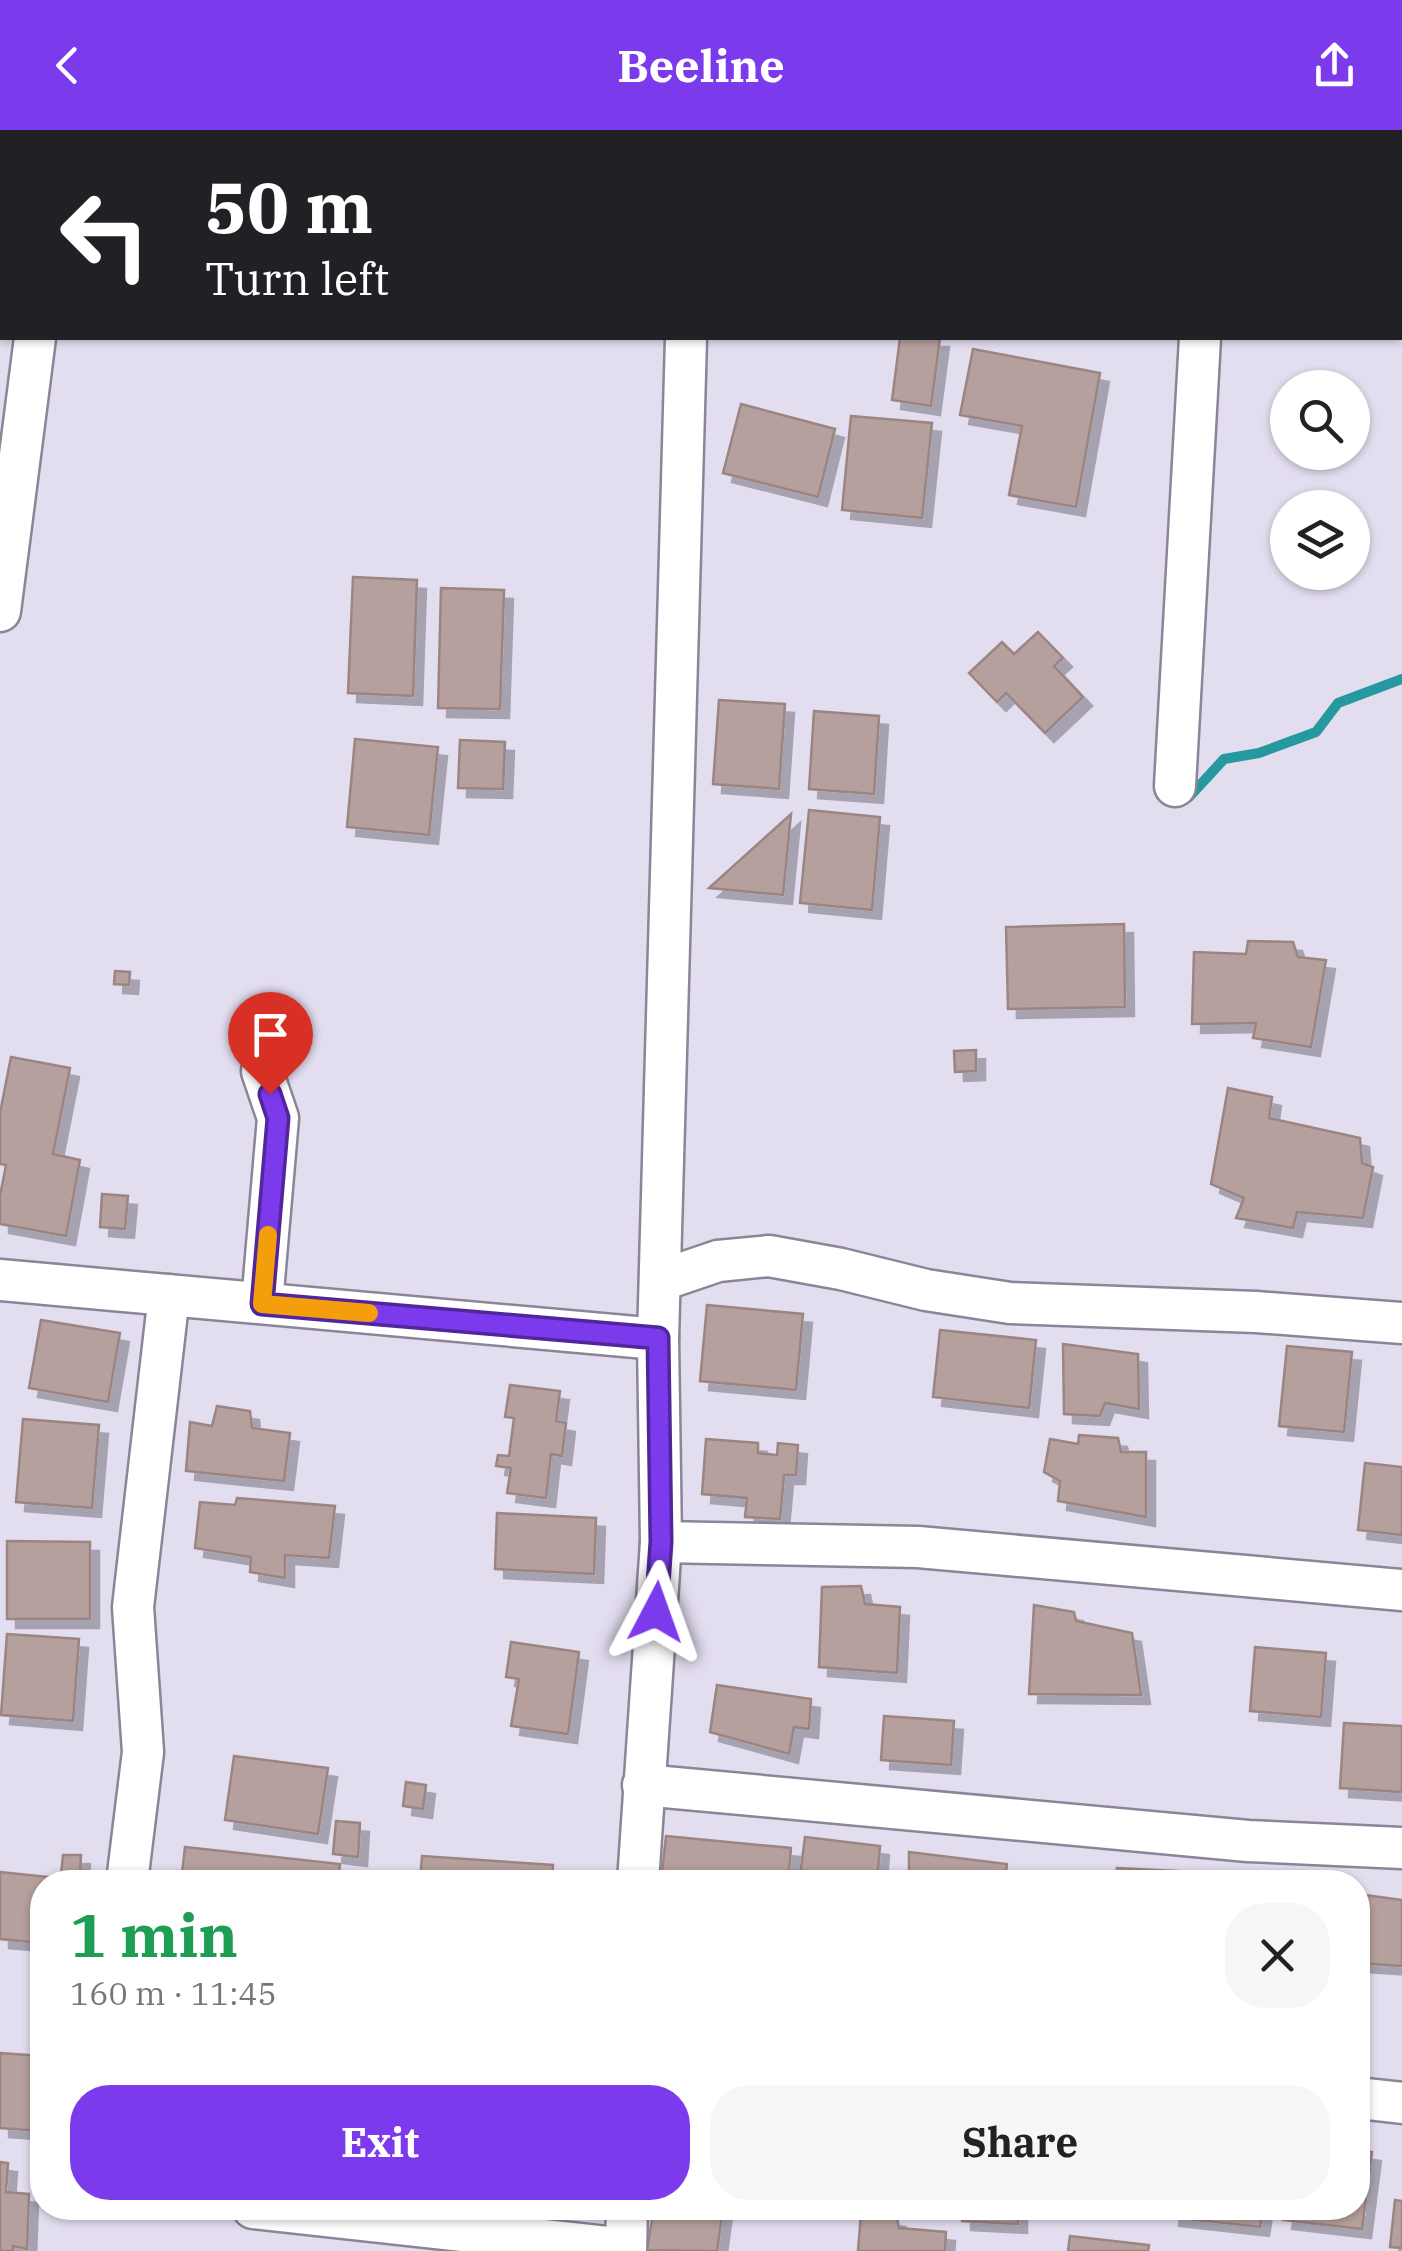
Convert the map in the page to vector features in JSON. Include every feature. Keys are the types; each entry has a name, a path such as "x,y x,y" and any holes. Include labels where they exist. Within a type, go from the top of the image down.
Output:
{"street":[{"path":"0,611 36,340"},
{"path":"639,1870 661,1542 658,1338 686,340"},
{"path":"1176,786 1200,340"},
{"path":"262,1070 278,1118 262,1304"},
{"path":"662,1280 718,1261 769,1256 1010,1304 1256,1312 1402,1323"},
{"path":"0,1280 658,1338"},
{"path":"128,1870 142,1752 133,1607 169,1295"},
{"path":"661,1542 918,1547 1402,1590"},
{"path":"643,1785 1248,1841 1402,1848"},
{"path":"1370,2099 1402,2103"},
{"path":"360,2220 626,2250 627,2220"}],"building":[{"path":"900,340 940,340 931,406 892,400"},
{"path":"973,349 1100,373 1076,507 1009,495 1022,426 960,415"},
{"path":"741,404 835,429 818,497 723,473"},
{"path":"851,416 932,423 922,518 842,510"},
{"path":"353,577 417,580 413,696 348,693"},
{"path":"441,588 504,590 500,709 438,708"},
{"path":"1038,632 1063,658 1054,666 1083,697 1045,733 1006,693 997,702 969,673 1002,642 1014,654"},
{"path":"719,700 785,704 779,789 713,784"},
{"path":"814,711 879,716 874,794 809,789"},
{"path":"355,739 438,747 429,835 347,827"},
{"path":"460,740 505,742 503,789 458,788"},
{"path":"809,810 880,817 872,910 800,903"},
{"path":"791,814 783,895 709,888"},
{"path":"1124,924 1125,1007 1008,1009 1006,927"},
{"path":"1248,941 1293,942 1298,957 1326,960 1311,1047 1253,1038 1256,1023 1192,1024 1194,952 1246,954"},
{"path":"115,971 130,972 129,985 114,984"},
{"path":"976,1050 976,1071 955,1072 954,1051"},
{"path":"11,1057 70,1068 53,1154 80,1160 66,1236 0,1224 6,1165 0,1164 0,1113"},
{"path":"1228,1088 1272,1097 1269,1118 1360,1138 1362,1163 1373,1167 1363,1218 1297,1212 1293,1228 1236,1218 1244,1198 1211,1184"},
{"path":"102,1194 128,1196 125,1229 100,1227"},
{"path":"707,1305 803,1314 796,1390 700,1381"},
{"path":"41,1320 120,1333 108,1402 29,1388"},
{"path":"940,1330 1036,1340 1029,1408 933,1397"},
{"path":"1063,1344 1138,1354 1139,1409 1105,1403 1100,1416 1064,1414"},
{"path":"1287,1346 1352,1352 1344,1432 1279,1426"},
{"path":"510,1385 560,1391 556,1421 566,1423 562,1456 551,1454 546,1498 507,1493 511,1468 496,1466 498,1455 509,1456 514,1418 505,1417"},
{"path":"217,1406 250,1411 252,1428 290,1433 284,1481 186,1471 190,1422 212,1426"},
{"path":"23,1419 99,1425 92,1508 16,1502"},
{"path":"1079,1435 1118,1438 1121,1452 1146,1452 1146,1517 1058,1501 1060,1481 1044,1472 1050,1439 1078,1444"},
{"path":"706,1439 758,1443 758,1453 777,1455 778,1443 798,1445 796,1475 784,1475 780,1519 745,1517 747,1498 702,1494"},
{"path":"1365,1463 1402,1467 1402,1535 1358,1530"},
{"path":"237,1498 335,1506 329,1558 285,1555 285,1578 250,1572 251,1557 195,1548 200,1502 235,1505"},
{"path":"497,1513 596,1518 594,1574 495,1569"},
{"path":"7,1541 90,1542 90,1619 7,1619"},
{"path":"861,1586 865,1604 900,1607 897,1673 819,1667 822,1587"},
{"path":"1034,1605 1074,1612 1076,1621 1132,1633 1141,1695 1029,1694"},
{"path":"7,1634 79,1639 73,1721 1,1715"},
{"path":"511,1642 579,1652 568,1734 511,1726 519,1679 506,1677"},
{"path":"1255,1647 1326,1653 1321,1717 1250,1711"},
{"path":"717,1685 811,1699 809,1729 794,1727 789,1754 710,1732"},
{"path":"884,1716 954,1721 951,1765 881,1760"},
{"path":"1344,1723 1402,1726 1402,1792 1340,1788"},
{"path":"234,1756 328,1768 318,1834 225,1820"},
{"path":"406,1782 426,1785 423,1809 403,1806"},
{"path":"336,1821 360,1823 358,1857 333,1854"},
{"path":"666,1836 791,1848 789,1870 662,1870"},
{"path":"805,1837 880,1846 878,1870 801,1870"},
{"path":"185,1847 340,1864 339,1870 182,1870"},
{"path":"909,1852 1007,1864 1006,1870 909,1870"},
{"path":"63,1855 81,1855 80,1870 61,1870"},
{"path":"422,1856 553,1865 553,1870 421,1870"},
{"path":"0,1872 30,1875 30,1942 0,1939"},
{"path":"1370,1896 1402,1900 1402,1966 1370,1964"},
{"path":"0,2053 30,2055 30,2130 0,2128"},
{"path":"0,2162 8,2163 6,2192 29,2194 27,2249 13,2246 13,2251 0,2251"},
{"path":"1395,2200 1402,2201 1402,2248 1390,2247"},
{"path":"652,2220 721,2220 717,2251 647,2250"},
{"path":"861,2220 897,2220 899,2228 946,2232 945,2251 858,2251"},
{"path":"1018,2220 1018,2224 962,2221"},
{"path":"1197,2220 1261,2220 1260,2227"},
{"path":"1283,2220 1363,2220 1362,2229"},
{"path":"1070,2236 1149,2245 1148,2251 1068,2251"}],"waterway":[{"path":"1189,797 1224,759 1259,753 1316,732 1338,703 1402,679"}],"slow traffic":[{"path":"268,1235 262,1304 369,1313"}],"route":[{"path":"270,1094 278,1118 262,1304 658,1338 661,1542 656,1612"}]}
